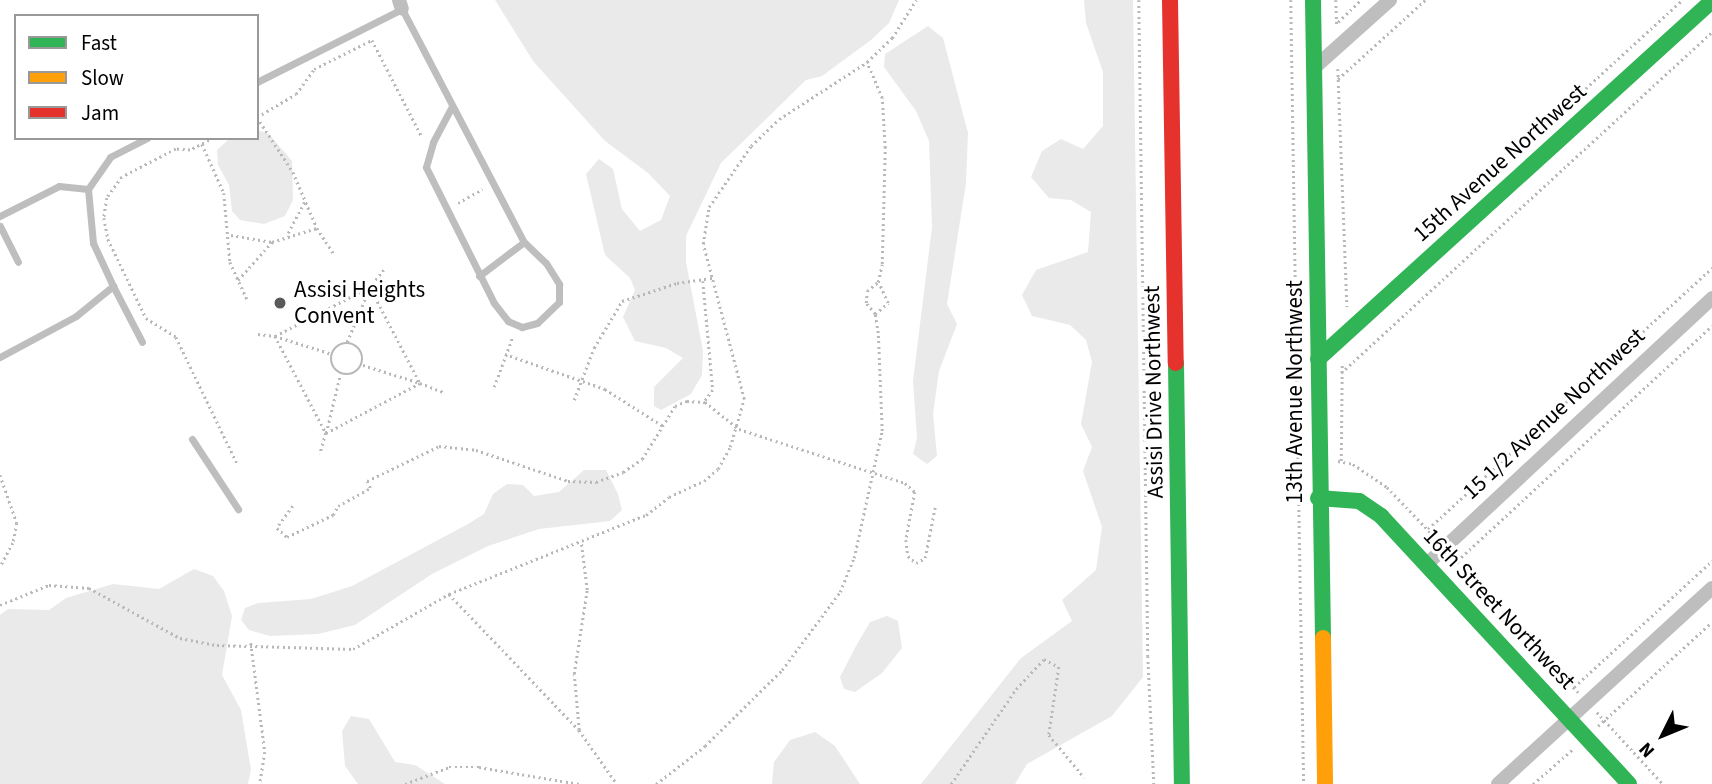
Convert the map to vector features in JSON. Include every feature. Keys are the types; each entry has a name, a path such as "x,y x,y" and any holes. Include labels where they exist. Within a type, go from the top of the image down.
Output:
{"street":[{"name":"Assisi Drive Northwest","path":"1170,0 1182,784"},
{"name":"13th Avenue Northwest","path":"1313,0 1318,498 1325,784"},
{"path":"1314,68 1390,0"},
{"name":"15th Avenue Northwest","path":"1318,359 1712,1"},
{"name":"15 1/2 Avenue Northwest","path":"1427,564 1712,298"},
{"name":"16th Street Northwest","path":"1318,498 1340,497 1368,505 1427,564 1629,784"},
{"path":"1498,784 1712,589"}],"lane":[{"path":"259,81 400,5 524,242 547,263 559,284 559,302 552,313 522,327 508,321 479,276 426,167 432,142 452,107"},
{"path":"142,342 93,243 88,190 110,157 143,140"},
{"path":"0,216 60,186 88,190"},
{"path":"0,226 18,261"},
{"path":"479,276 524,242"},
{"path":"0,357 76,316 113,286"},
{"path":"192,439 238,509"}],"path":[{"path":"0,605 49,585 89,588 180,638 216,645 251,643 316,651 353,649 449,594 646,515 670,497 704,481 718,469 739,429 744,399 703,244 709,207 730,174 779,119 867,62 892,38 916,0"},
{"path":"1139,0 1147,642 1154,784"},
{"path":"1291,0 1304,784"},
{"path":"1336,0 1337,23 1361,0"},
{"path":"1348,306 1338,79 1425,0"},
{"path":"1712,33 1341,373 1341,461 1387,487 1428,529 1712,268"},
{"path":"259,116 296,94 314,69 372,40 423,139"},
{"path":"867,62 882,98 885,148 878,282 888,303 875,314"},
{"path":"259,120 306,199 317,229 334,254"},
{"path":"210,140 176,149 122,177 107,198 104,218 108,240 146,318 176,337 237,463"},
{"path":"202,144 225,193 230,262 247,299"},
{"path":"446,209 493,184"},
{"path":"286,235 306,199"},
{"path":"238,280 272,243 286,235 317,229"},
{"path":"230,235 272,243"},
{"path":"332,354 347,344 370,287 384,270"},
{"path":"575,400 607,321 622,301 677,283 714,278"},
{"path":"702,281 713,390 705,402"},
{"path":"656,784 705,746 763,690 840,592 854,558 882,431 875,314 866,303 867,291 878,282"},
{"path":"275,337 370,287"},
{"path":"370,287 420,383"},
{"path":"1712,326 1457,561 1574,687 1712,561"},
{"path":"258,334 332,354"},
{"path":"494,387 513,336"},
{"path":"275,337 326,433"},
{"path":"347,344 360,351 363,365"},
{"path":"332,354 332,365 341,374 353,374 363,365"},
{"path":"505,354 584,380 663,426"},
{"path":"363,365 444,392"},
{"path":"320,454 341,374"},
{"path":"326,433 420,383"},
{"path":"293,506 277,528 286,537 333,515 338,506 370,488 367,481 439,446 476,450 568,481 596,482 623,472 642,459 675,406 687,401 705,402 739,429 905,483 915,492 906,540 908,556 916,563 925,558 935,507"},
{"path":"0,475 17,523 13,543 0,567"},
{"path":"579,730 574,674 587,590 581,542"},
{"path":"449,594 579,730 617,784"},
{"path":"1533,784 1712,622"},
{"path":"251,643 265,751 260,784"},
{"path":"951,784 1016,689 1044,659 1059,667 1049,735 1084,777"},
{"path":"1605,720 1663,784"},
{"path":"405,784 449,767 479,767 580,784"}],"shaded area":[{"path":"495,0 899,0 889,23 871,40 822,76 806,80 721,163 686,236 686,262 703,351 702,375 691,394 661,410 654,406 654,387 683,358 666,348 635,341 623,317 635,290 630,278 605,255 586,174 599,159 613,169 622,209 640,231 661,220 670,196 648,173 605,141 533,61"},
{"path":"1084,0 1133,0 1143,677 1112,716 1027,764 1015,784 921,784 1021,658 1072,621 1062,600 1096,570 1102,527 1083,471 1092,447 1081,424 1092,362 1086,340 1070,325 1032,316 1022,295 1036,270 1088,252 1091,212 1071,200 1049,198 1031,177 1042,151 1061,139 1083,149 1103,126 1103,72 1086,23"},
{"path":"928,26 943,38 968,133 966,183 947,304 957,324 939,371 933,414 937,456 927,464 913,454 917,438 913,381 932,227 929,141 916,111 884,67 885,54"},
{"path":"259,131 269,134 292,161 293,200 285,216 264,224 240,220 232,211 229,185 218,165 217,150 228,140 259,140"},
{"path":"584,470 606,470 618,494 622,510 610,521 539,529 488,546 432,574 355,625 318,634 270,636 249,630 241,620 245,608 258,603 311,599 352,586 484,514 493,494 507,484 523,485 534,496 559,492"},
{"path":"194,569 213,576 224,591 232,616 222,675 241,710 251,770 248,784 0,784 0,615 8,609 49,610 66,598 113,584 159,589"},
{"path":"887,616 898,621 902,648 882,673 855,692 844,689 840,677 870,622"},
{"path":"351,716 369,719 395,762 415,765 445,784 358,784 345,766 342,731"},
{"path":"815,732 835,746 860,784 772,784 774,762 790,740"}],"traffic: fast":[{"path":"1313,0 1323,638"},
{"path":"1318,359 1712,1"},
{"path":"1176,363 1182,784"},
{"path":"1318,498 1359,501 1381,516 1629,784"}],"traffic: slow":[{"path":"1323,638 1325,784"}],"traffic: jam":[{"path":"1170,0 1176,363"}],"place":[{"name":"Assisi Heights Convent","path":"280,303"}]}
